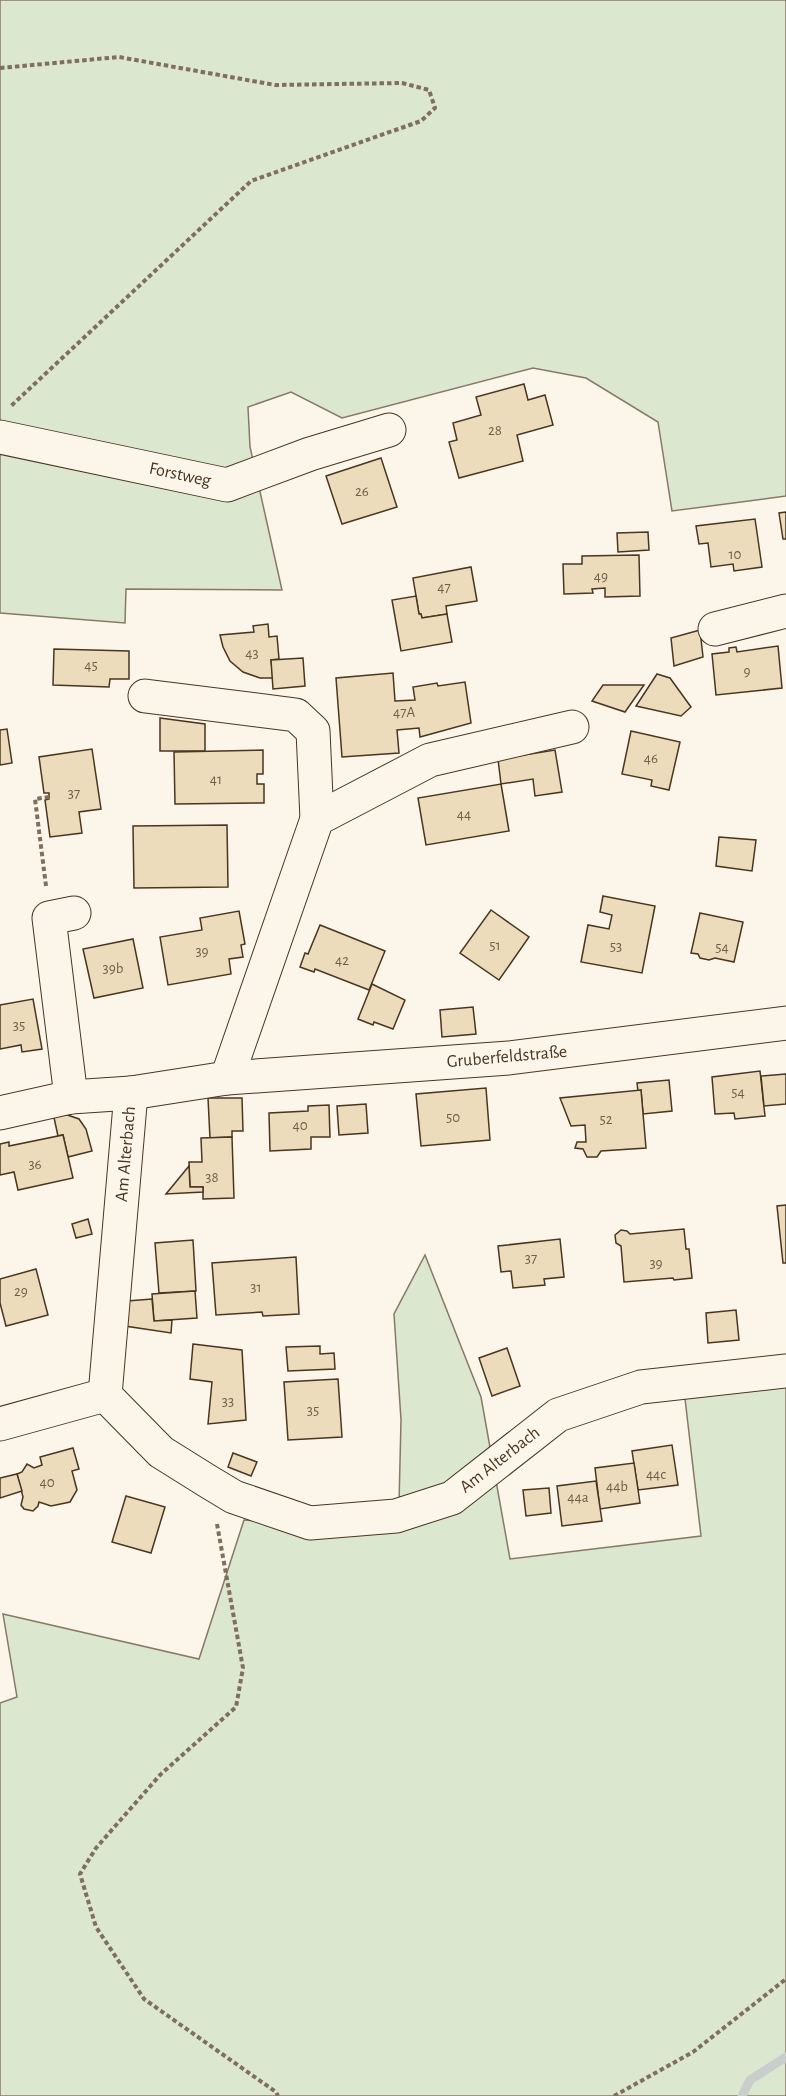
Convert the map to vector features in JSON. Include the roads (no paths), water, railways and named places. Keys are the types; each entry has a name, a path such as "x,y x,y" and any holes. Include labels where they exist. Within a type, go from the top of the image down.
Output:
{"street":[{"name":"Forstweg","path":"4,423 227,485 310,454 389,430"},
{"path":"715,629 786,611"},
{"path":"145,696 296,715 313,731 317,819 227,1078"},
{"path":"317,819 430,760 572,727"},
{"path":"62,916 71,1097"},
{"name":"Gruberfeldstraße","path":"0,1113 71,1097 131,1093 227,1078 509,1058 786,1023"},
{"name":"Am Alterbach","path":"131,1093 105,1395 161,1452 234,1497 310,1523 396,1516 452,1498 558,1415 641,1387 786,1371"},
{"path":"0,1424 105,1395"}],"waterway":[{"path":"742,2096 750,2080 786,2057"}]}
